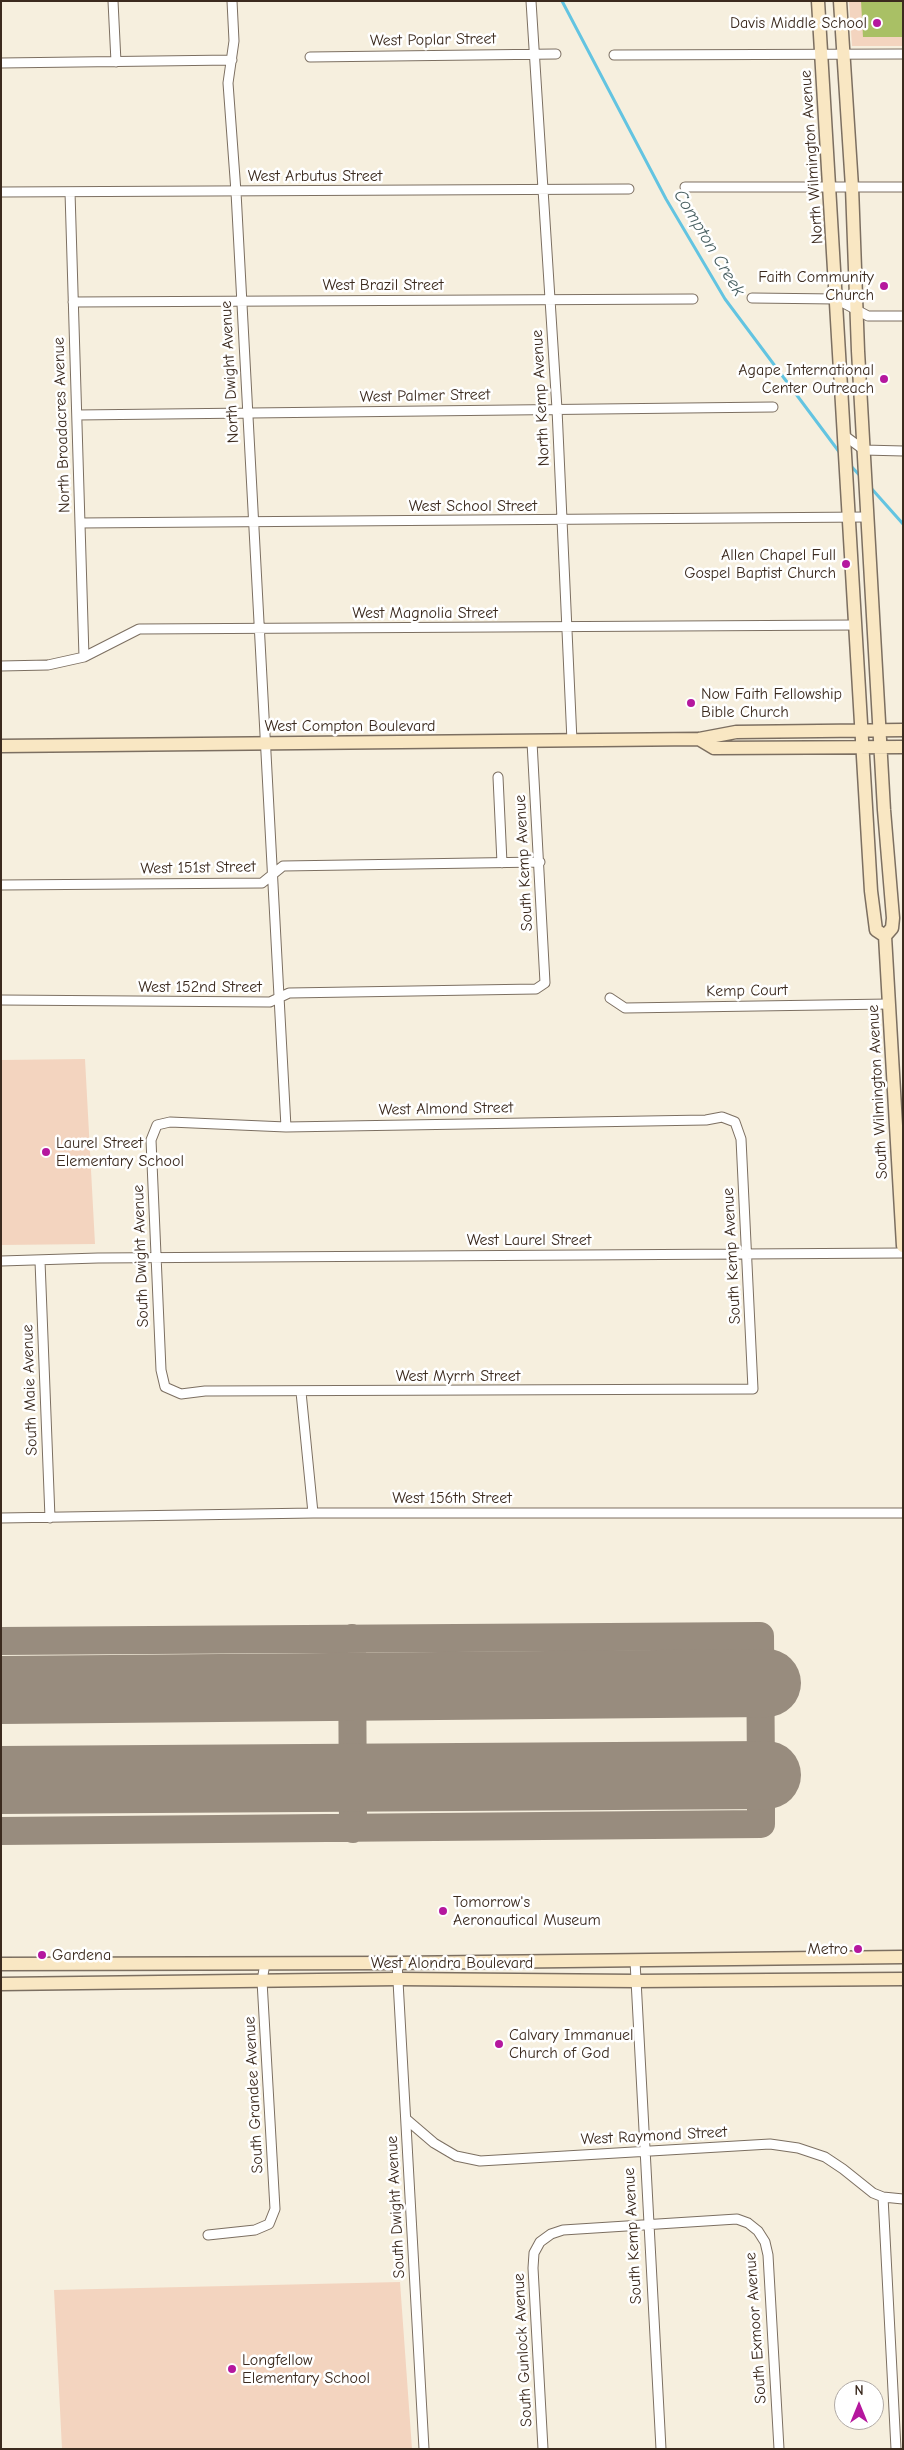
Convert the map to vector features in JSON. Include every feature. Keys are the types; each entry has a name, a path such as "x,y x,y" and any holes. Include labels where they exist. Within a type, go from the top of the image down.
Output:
{"main road":[{"name":"North Wilmington Avenue","path":"818,1 862,731"},
{"path":"840,1 852,187 867,513 880,731"},
{"name":"West Compton Boulevard","path":"1,746 267,742 532,742 699,739 736,732 903,730"},
{"name":"South Wilmington Avenue","path":"862,731 872,901 876,930 885,936"},
{"name":"South Wilmington Avenue","path":"880,731 887,858 893,918 892,928 885,936 903,1246"},
{"name":"West Compton Boulevard","path":"699,739 714,748 903,747"},
{"name":"West Alondra Boulevard","path":"1,1964 397,1963 903,1957"},
{"name":"West Alondra Boulevard","path":"1,1984 398,1979 636,1981 903,1979"}],"street":[{"path":"113,1 116,62"},
{"name":"North Dwight Avenue","path":"232,1 234,41 228,83 236,192 253,521 267,742"},
{"name":"North Kemp Avenue","path":"531,1 557,409 572,741"},
{"name":"West Poplar Street","path":"310,56 556,54"},
{"path":"614,55 903,54"},
{"path":"1,63 232,60"},
{"path":"685,187 903,187"},
{"name":"West Arbutus Street","path":"1,192 629,189"},
{"name":"North Broadacres Avenue","path":"70,192 84,657"},
{"path":"752,298 836,299 868,316 903,316"},
{"name":"West Brazil Street","path":"73,302 693,299"},
{"name":"West Palmer Street","path":"76,415 773,406"},
{"path":"845,436 864,450 903,451"},
{"name":"West School Street","path":"80,523 562,520 849,516 867,513"},
{"name":"West Magnolia Street","path":"1,666 48,665 84,657 139,629 855,626"},
{"path":"267,742 272,875 286,1126"},
{"name":"South Kemp Avenue","path":"532,742 540,862 545,983"},
{"path":"498,777 502,863"},
{"name":"West 151st Street","path":"1,885 262,883 283,866 540,862"},
{"name":"West 152nd Street","path":"1,1000 270,1002 289,994 536,989 545,983"},
{"name":"Kemp Court","path":"610,998 625,1008 889,1004"},
{"name":"West Almond Street","path":"157,1125 170,1122 286,1126 706,1120 722,1117 735,1122"},
{"name":"South Kemp Avenue","path":"735,1122 740,1139 753,1389"},
{"name":"South Dwight Avenue","path":"157,1125 150,1140 160,1370 165,1387"},
{"name":"West Laurel Street","path":"1,1261 156,1258 903,1253"},
{"name":"South Maie Avenue","path":"40,1261 50,1518"},
{"name":"West Myrrh Street","path":"165,1387 181,1394 205,1391 753,1389"},
{"path":"302,1392 313,1513"},
{"name":"West 156th Street","path":"1,1518 313,1513 903,1513"},
{"name":"South Kemp Avenue","path":"635,1961 647,2224 661,2449"},
{"name":"South Grandee Avenue","path":"208,2234 255,2230 269,2224 275,2208 262,1981 266,1963"},
{"name":"South Dwight Avenue","path":"397,1963 424,2449"},
{"name":"West Raymond Street","path":"406,2119 434,2143 456,2156 480,2161 770,2144 798,2148 824,2157 873,2193 883,2197 903,2199"},
{"path":"883,2197 896,2449"},
{"name":"South Exmoor Avenue","path":"647,2224 737,2219 748,2223 758,2230 765,2242 768,2255 779,2449"},
{"name":"South Gunlock Avenue","path":"544,2449 534,2253 540,2242 551,2234 563,2230 647,2224"}],"shaded area":[{"name":"Davis Middle School","path":"849,1 903,1 903,46 852,46"},
{"name":"Laurel Street Elementary School","path":"85,1059 95,1244 1,1245 1,1060"},
{"name":"Longfellow Elementary School","path":"400,2282 412,2449 62,2449 54,2290"}],"green space":[{"name":"Davis Middle School","path":"861,1 903,1 903,37 863,37"}],"waterway":[{"name":"Compton Creek","path":"562,1 666,199 725,299 840,453"},
{"name":"Compton Creek","path":"851,466 862,478"},
{"name":"Compton Creek","path":"871,488 903,524"}],"taxiway":[{"path":"1,1641 760,1636 761,1775 761,1824 1,1831"},
{"path":"352,1638 353,1829"}],"runway":[{"path":"1,1690 767,1683"},
{"path":"1,1780 767,1775"}],"place":[{"name":"Davis Middle School","path":"877,23"},
{"name":"Faith Community Church","path":"884,286"},
{"name":"Agape International Center Outreach","path":"884,379"},
{"name":"Allen Chapel Full Gospel Baptist Church","path":"846,564"},
{"name":"Now Faith Fellowship Bible Church","path":"691,703"},
{"name":"Laurel Street Elementary School","path":"46,1152"},
{"name":"Tomorrow's Aeronautical Museum","path":"443,1911"},
{"name":"Metro","path":"858,1949"},
{"name":"Gardena","path":"42,1955"},
{"name":"Calvary Immanuel Church of God","path":"499,2044"},
{"name":"Longfellow Elementary School","path":"232,2369"}]}
